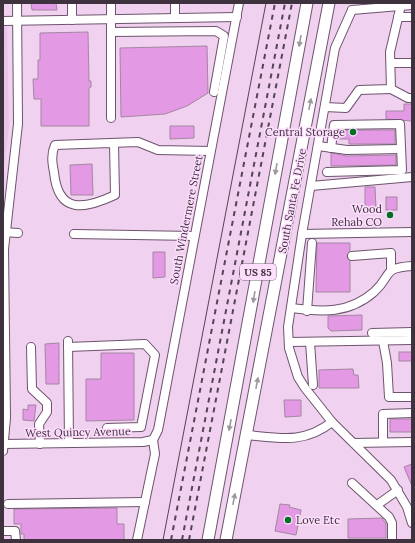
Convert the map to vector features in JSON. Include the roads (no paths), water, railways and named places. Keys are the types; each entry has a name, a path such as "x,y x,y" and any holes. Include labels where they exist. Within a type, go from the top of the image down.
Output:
{"highway":[{"name":"South Santa Fe Drive","path":"208,540 252,310 263,236 307,3"},
{"name":"South Santa Fe Drive","path":"226,540 329,3"}],"street":[{"path":"3,446 6,418 4,232 18,124 17,3"},
{"path":"72,3 72,20"},
{"path":"111,3 111,118"},
{"path":"175,3 175,18"},
{"name":"South Windermere Street","path":"153,440 158,430 239,3"},
{"path":"391,89 390,52 401,5"},
{"path":"412,5 350,7 336,48 325,107 302,234 291,308 288,342 293,364 298,377 314,401 332,422 391,480 407,507 412,523"},
{"path":"398,16 412,17"},
{"path":"3,21 236,17"},
{"path":"111,32 216,31 224,36 214,92"},
{"path":"391,63 412,63"},
{"path":"325,107 346,108 359,90 391,89 408,98 412,98"},
{"path":"327,172 402,170 400,124 334,125 330,148"},
{"path":"114,143 115,194 88,206 78,206 60,195 54,181 52,152 55,145 138,142 158,150 210,151"},
{"path":"318,146 347,150 400,149"},
{"path":"311,186 412,177"},
{"path":"4,232 18,232"},
{"path":"302,234 412,232"},
{"path":"74,234 194,236"},
{"path":"307,311 312,244"},
{"path":"352,256 391,253 391,269"},
{"path":"291,308 307,311 331,311 352,305 374,292 391,269 399,266 412,266"},
{"path":"372,332 412,332"},
{"path":"288,342 412,340"},
{"path":"383,341 387,363 389,397 411,397"},
{"path":"310,342 313,385"},
{"path":"69,443 68,344 145,344 155,355 141,427 107,428"},
{"path":"31,348 32,389 46,403 47,412 39,424 40,444"},
{"path":"383,442 383,414 412,413"},
{"path":"247,436 299,438 316,433 332,422"},
{"path":"137,540 155,454 153,440"},
{"name":"West Quincy Avenue","path":"3,446 143,442 153,440"},
{"path":"354,442 412,442"},
{"path":"352,483 389,517 392,523 392,540"},
{"path":"377,505 398,490"},
{"path":"8,504 145,502"},
{"path":"3,531 15,531 16,540"}],"tram line":[{"path":"163,540 266,3"}],"railway":[{"path":"171,540 275,3"},
{"path":"182,540 285,3"},
{"path":"189,540 292,3"}],"place":[{"name":"Central Storage","path":"353,132"},
{"name":"Wood Rehab CO","path":"390,215"},
{"name":"Love Etc","path":"288,520"}]}
